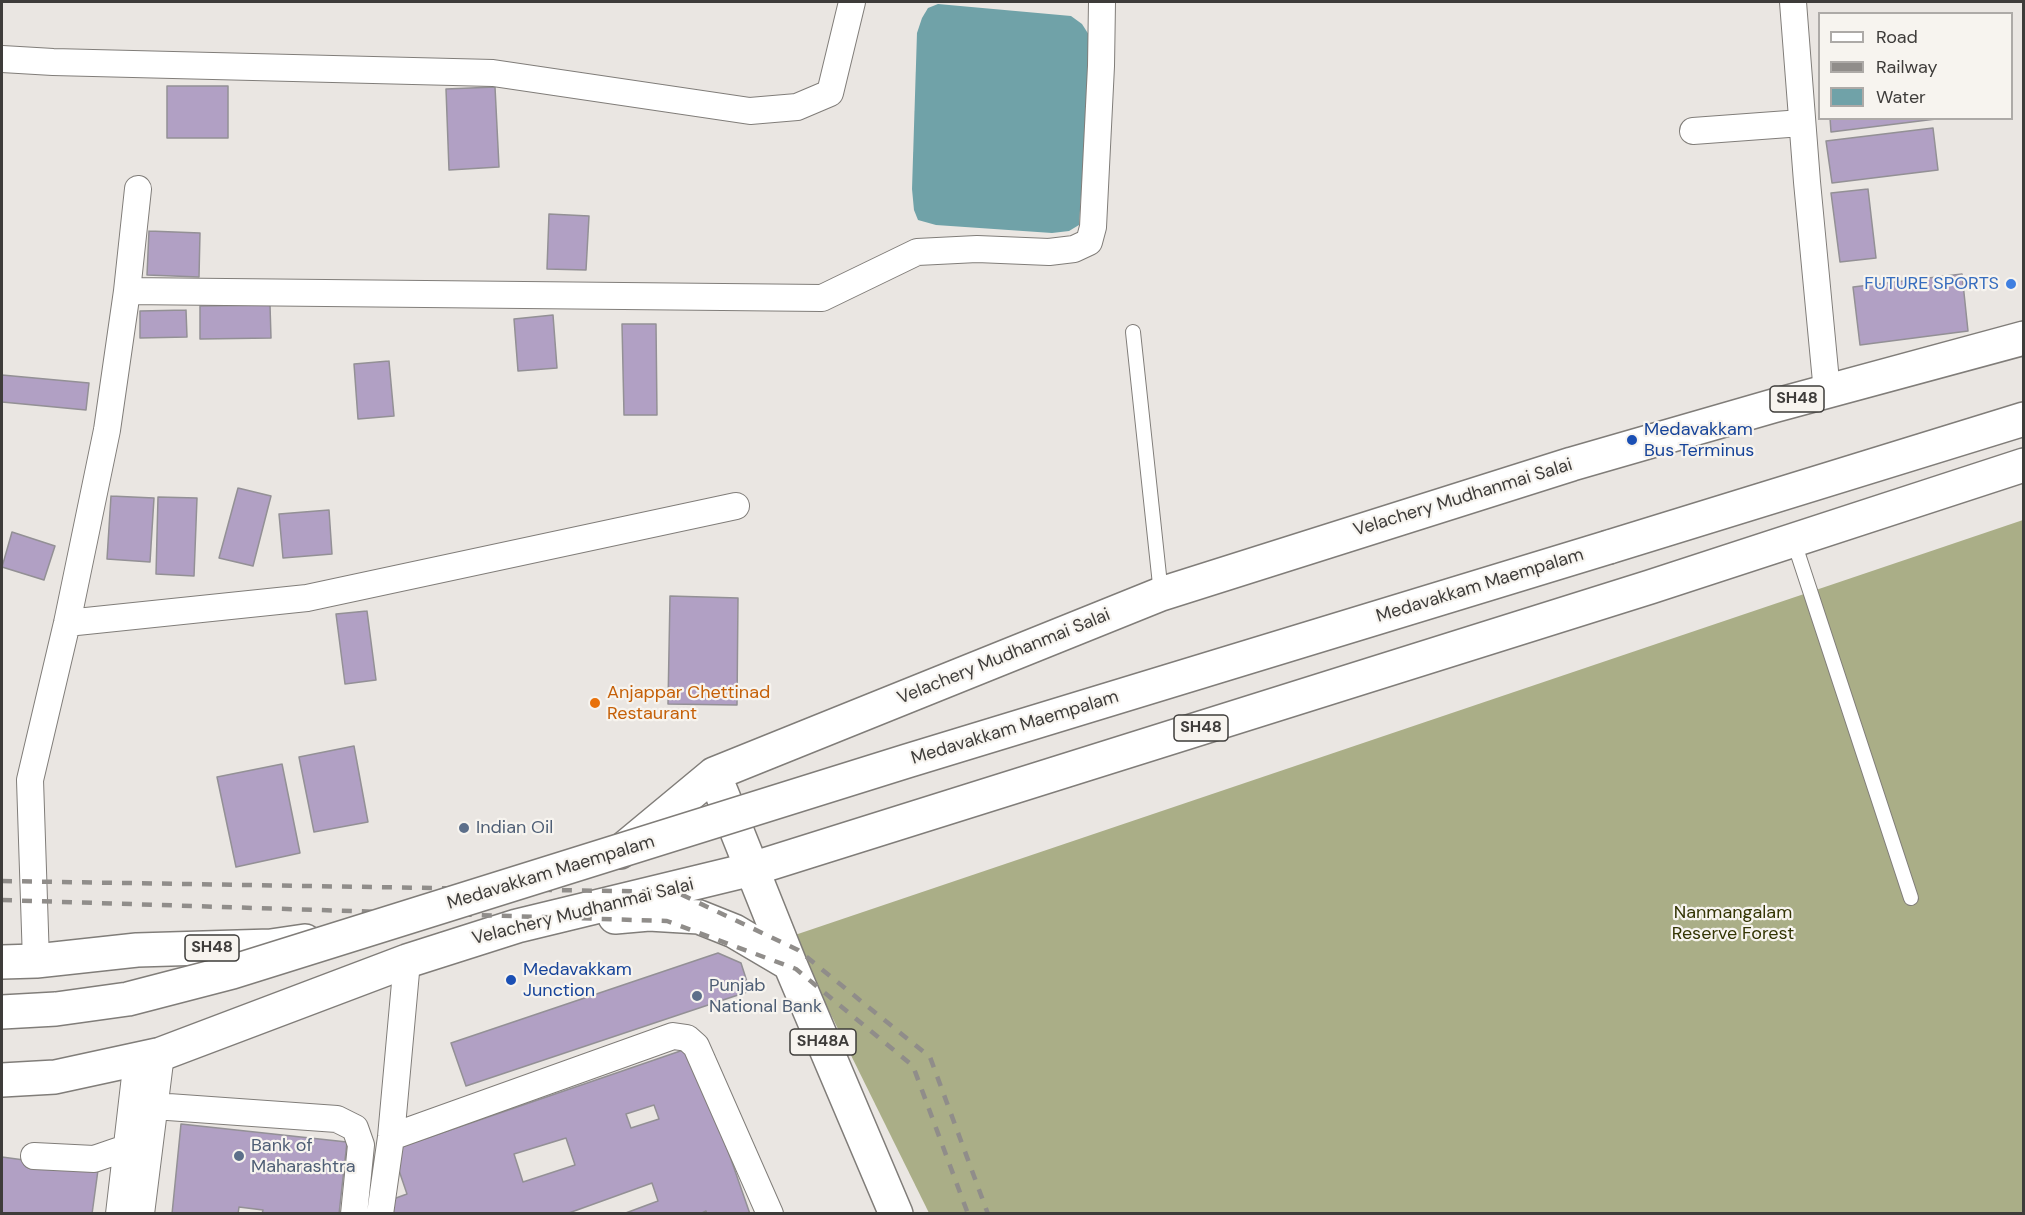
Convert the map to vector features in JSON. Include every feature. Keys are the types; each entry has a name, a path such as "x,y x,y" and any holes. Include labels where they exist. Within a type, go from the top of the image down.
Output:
{"main road":[{"name":"Velachery Mudhanmai Salai","path":"2,962 36,962 137,950 271,946 421,927 609,861 714,774 1161,594 1520,480 1773,405 2024,338"},
{"name":"Medavakkam Maempalam","path":"2,1012 56,1009 128,999 232,972 907,760 2024,419"},
{"name":"Velachery Mudhanmai Salai","path":"2,1080 55,1077 149,1056 407,961 517,926 752,869 1650,587 2024,465"},
{"name":"SH48A","path":"714,774 790,964 896,1214"},
{"path":"517,926 649,914 699,917 734,931 790,964"}],"street":[{"path":"2,59 493,73 750,111 797,107 830,93 852,2"},
{"path":"127,291 822,298 917,252 977,249 1049,252 1074,249 1089,242 1093,227 1102,2"},
{"path":"1793,2 1827,392"},
{"path":"1693,130 1802,123"},
{"path":"36,962 30,780 67,623 107,429 127,291 138,189"},
{"path":"67,623 307,598 736,506"},
{"path":"380,1214 392,1137 407,961"},
{"path":"392,1137 673,1036 687,1038 696,1046 770,1214"},
{"path":"141,1214 154,1106 149,1056"},
{"path":"119,1214 126,1148 149,1056"},
{"path":"154,1106 337,1119 355,1128 361,1145 354,1214"},
{"path":"34,1156 94,1159 126,1148"}],"lane":[{"path":"1133,332 1161,594"},
{"path":"1792,539 1911,898"}],"green space":[{"name":"Nanmangalam Reserve Forest","path":"2023,520 2023,1213 929,1213 792,936"}],"water":[{"path":"938,4 1071,16 1082,24 1089,35 1090,59 1079,225 1069,231 1052,233 936,225 918,220 914,210 912,189 917,33 928,8"}],"building":[{"path":"167,86 228,86 228,138 167,138"},
{"path":"495,87 499,167 449,170 446,89"},
{"path":"1830,120 1928,120 1831,132"},
{"path":"1933,128 1938,170 1832,183 1826,141"},
{"path":"1868,189 1876,258 1840,262 1831,193"},
{"path":"549,214 589,216 586,270 547,269"},
{"path":"149,231 200,233 199,277 147,275"},
{"path":"1962,274 1968,331 1860,345 1853,287"},
{"path":"270,305 271,338 200,339 200,306"},
{"path":"186,310 187,337 140,338 140,311"},
{"path":"553,315 557,368 518,371 514,319"},
{"path":"622,324 656,324 657,415 624,415"},
{"path":"389,361 394,416 358,419 354,364"},
{"path":"2,375 89,383 86,410 2,402"},
{"path":"238,488 271,496 253,566 219,558"},
{"path":"111,496 154,498 150,562 107,559"},
{"path":"158,497 197,498 194,576 156,574"},
{"path":"329,510 332,554 283,558 279,514"},
{"path":"12,532 55,546 44,580 2,567"},
{"path":"670,596 738,598 737,705 668,704"},
{"path":"367,611 376,680 345,684 336,614"},
{"path":"354,746 368,822 314,832 299,757"},
{"path":"282,764 300,853 236,867 217,777"},
{"path":"718,953 741,963 750,991 466,1086 451,1043"},
{"path":"692,1047 750,1214 707,1214 706,1211 700,1214 623,1214 658,1201 652,1183 566,1214 389,1214 385,1202 407,1194 392,1150","holes":["654,1105 659,1119 631,1128 626,1114","566,1138 575,1165 523,1182 514,1154"]},
{"path":"181,1124 347,1142 339,1214 262,1214 263,1210 239,1207 238,1214 172,1214"},
{"path":"2,1157 98,1170 92,1214 2,1214"}],"railway":[{"path":"2,881 676,892 798,950 930,1057 988,1214"},
{"path":"2,900 667,921 796,969 913,1066 968,1214"}],"place":[{"name":"FUTURE SPORTS","path":"2011,284"},
{"name":"Medavakkam Bus Terminus","path":"1632,440"},
{"name":"Anjappar Chettinad Restaurant","path":"595,703"},
{"name":"Indian Oil","path":"464,828"},
{"name":"Medavakkam Junction","path":"511,980"},
{"name":"Punjab National Bank","path":"697,996"},
{"name":"Bank of Maharashtra","path":"239,1156"}]}
